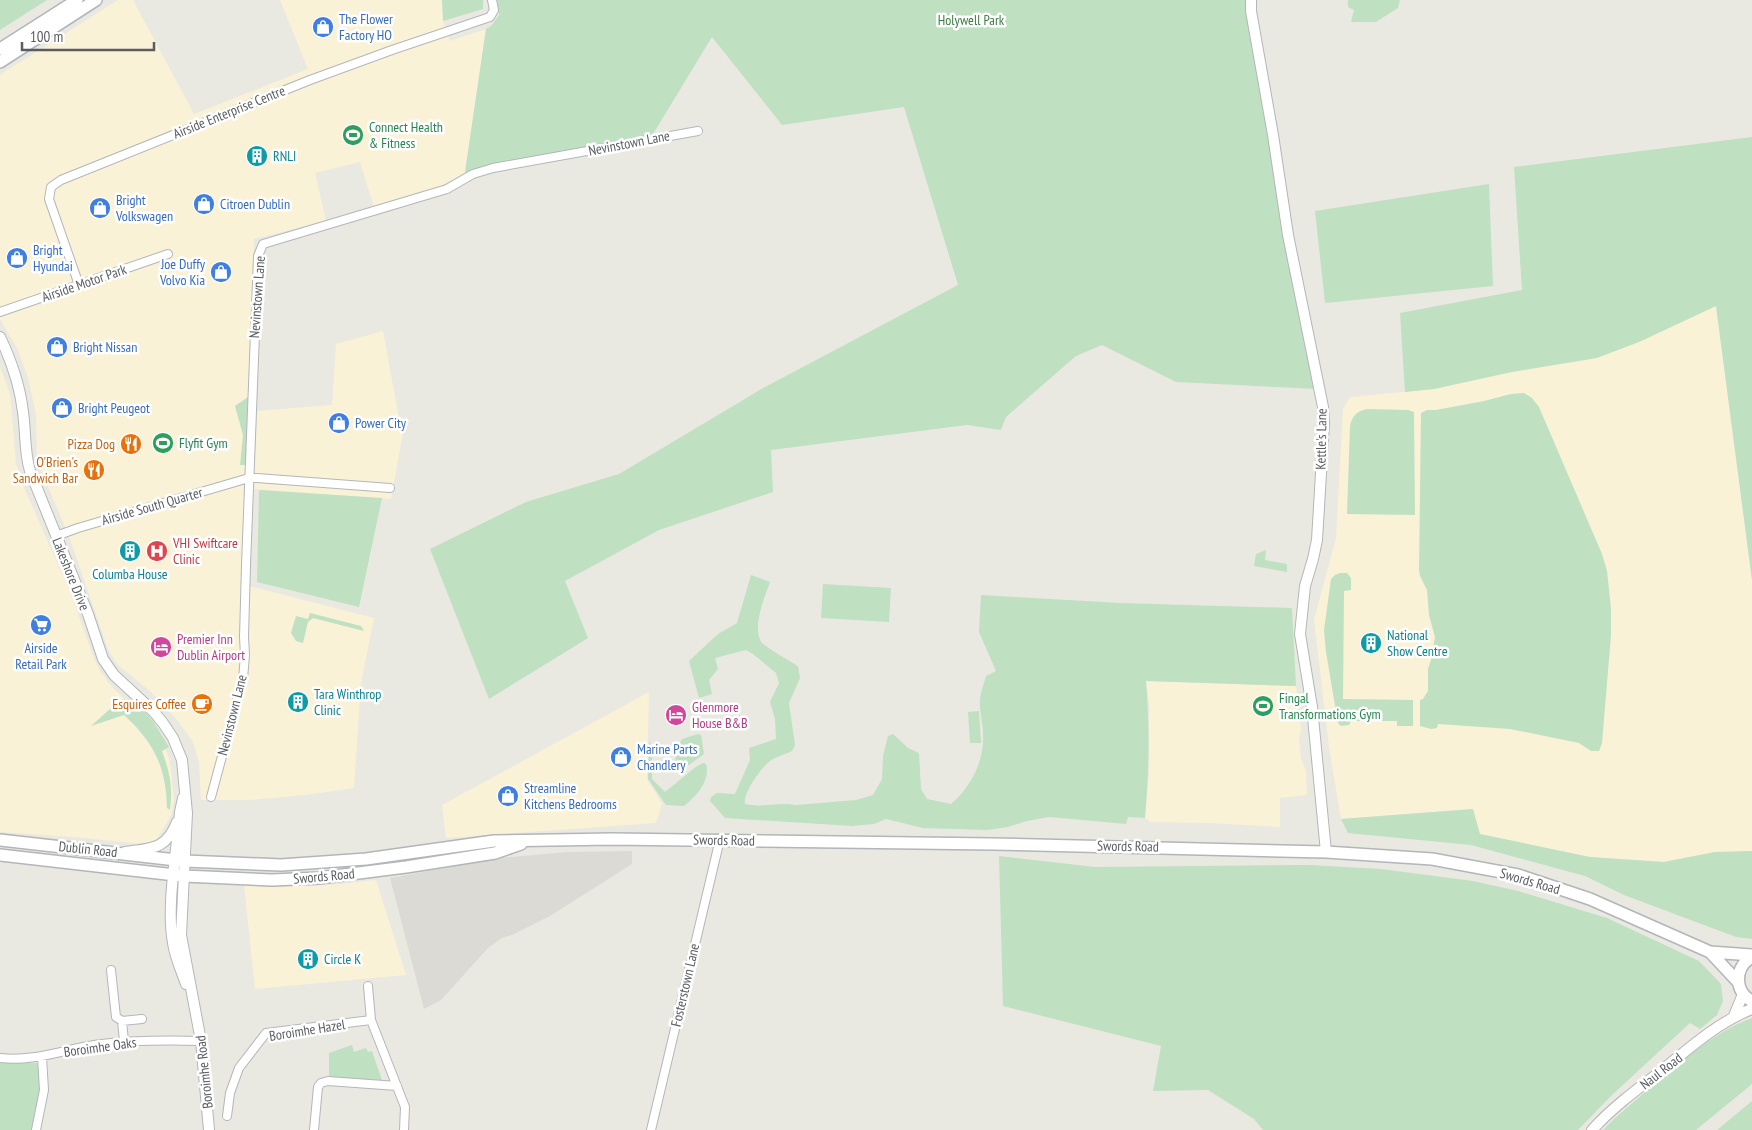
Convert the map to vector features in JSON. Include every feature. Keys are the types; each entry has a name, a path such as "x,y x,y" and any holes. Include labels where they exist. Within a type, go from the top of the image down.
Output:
{"main road":[{"path":"0,49 77,0"},
{"path":"0,62 96,0"},
{"name":"Swords Road","path":"181,860 234,864 300,864 366,859 494,841 612,839 1140,846 1326,852 1432,859 1518,875 1590,899 1710,952 1752,956"},
{"name":"Dublin Road","path":"0,840 181,860"},
{"name":"Swords Road","path":"179,875 249,880 319,878 495,853 530,841"},
{"name":"Dublin Road","path":"0,855 179,875"},
{"name":"Swords Road","path":"1710,952 1738,982"},
{"path":"1748,998 1738,982 1738,975 1742,967 1752,956"}],"street":[{"name":"Airside Enterprise Centre","path":"79,285 49,198 51,187 61,180 310,80 490,17 494,10 492,0"},
{"name":"Kettle's Lane","path":"1250,0 1288,235 1323,407 1324,422 1317,540 1305,586 1300,634 1312,707 1326,852"},
{"name":"Nevinstown Lane","path":"211,797 243,678 246,655 244,637 258,256 263,244 447,189 473,174 493,168 698,131"},
{"name":"Airside Motor Park","path":"0,312 168,254"},
{"name":"Lakeshore Drive","path":"0,337 8,352 19,389 24,413 26,455 30,470 88,614 103,659 114,675 154,712 169,730 182,760 188,813 179,875"},
{"name":"Airside South Quarter","path":"56,536 249,478 390,488"},
{"name":"Lakeshore Drive","path":"181,860 180,812 186,788"},
{"path":"119,852 153,848 164,843 174,828 180,812"},
{"name":"Fosterstown Lane","path":"650,1130 720,840"},
{"name":"Boroimhe Road","path":"179,875 171,915 173,942 178,964 197,1014 209,1130"},
{"path":"111,970 116,1017 122,1021 142,1019"},
{"path":"368,986 371,1020 405,1107 404,1130"},
{"path":"1734,1016 1748,998"},
{"name":"Naul Road","path":"1592,1130 1606,1115 1684,1052 1734,1016 1752,1009"},
{"name":"Boroimhe Hazel","path":"226,1116 230,1093 239,1068 266,1033 371,1020"},
{"path":"122,1021 124,1041"},
{"name":"Boroimhe Oaks","path":"0,1058 42,1057 124,1041 201,1041"},
{"path":"36,1130 44,1090 42,1057"},
{"path":"314,1130 318,1087 321,1082 396,1086"}],"shaded area":[{"name":"Airside Retail Park","path":"118,0 133,0 194,114 308,69 280,0 442,0 443,21 450,41 486,29 465,172 431,191 374,207 360,162 315,173 326,221 254,239 241,584 374,618 361,683 354,788 250,800 201,800 199,762 193,742 178,721 151,692 117,664 108,649 69,536 40,468 37,456 36,414 28,378 18,350 0,319 0,75"},
{"name":"National Show Centre","path":"1716,306 1752,580 1752,851 1715,852 1664,862 1590,857 1479,834 1473,809 1341,819 1329,747 1314,620 1336,538 1343,409 1350,397 1434,389 1639,342"},
{"path":"383,331 400,424 404,426 391,499 254,489 257,411 332,405 336,344"},
{"name":"Airside Retail Park","path":"0,367 10,394 16,463 24,488 71,594 93,656 100,671 112,687 162,740 170,761 174,801 171,815 153,843 143,844 0,832"},
{"path":"1146,681 1296,686 1301,730 1299,738 1301,759 1306,771 1307,795 1280,798 1280,827 1151,822 1145,818 1149,772 1149,704"},
{"path":"649,692 647,779 662,804 656,823 446,838 442,805"},
{"path":"632,851 632,864 550,916 502,938 488,948 441,1000 424,1009 390,878 498,858 567,852"},
{"path":"376,880 406,975 255,989 244,885 306,886"}],"green space":[{"path":"0,0 47,0 0,30"},
{"path":"442,0 483,0 483,9 443,21"},
{"name":"Holywell Park","path":"497,0 1247,0 1318,389 1176,382 1102,345 1076,356 1006,417 1001,430 967,425 771,450 773,492 659,530 565,581 588,638 489,699 430,549 526,502 619,474 765,387 958,285 904,107 782,125 712,37 650,139 470,176 465,172 486,29 491,26 499,15"},
{"path":"1348,0 1400,0 1398,8 1376,22 1351,22 1354,10 1348,7"},
{"path":"1752,137 1752,580 1716,306 1639,342 1597,358 1512,372 1434,389 1405,392 1400,313 1522,290 1514,167"},
{"path":"1489,184 1493,286 1325,303 1315,211"},
{"path":"1524,393 1532,398 1539,407 1602,554 1607,571 1611,608 1611,635 1602,743 1599,751 1591,751 1579,743 1510,729 1438,724 1437,728 1431,729 1420,726 1420,700 1423,699 1428,691 1428,669 1435,637 1429,615 1427,590 1420,576 1419,569 1421,413 1427,410 1436,410"},
{"path":"248,397 246,465 240,465 243,435 235,406"},
{"path":"1367,409 1408,410 1414,412 1415,515 1347,514 1350,426 1355,414"},
{"path":"259,490 382,498 359,607 257,582"},
{"path":"1266,550 1265,560 1287,564 1287,572 1254,566 1256,554"},
{"path":"1340,573 1347,573 1351,578 1351,590 1344,591 1343,699 1413,700 1413,726 1397,726 1397,721 1351,721 1349,725 1341,726 1338,723 1324,630 1331,579"},
{"path":"751,575 770,582 758,621 759,637 764,645 798,666 800,678 789,703 795,745 792,751 772,760 762,769 749,788 745,804 796,805 856,800 873,795 882,779 883,756 888,736 893,734 908,748 919,753 921,789 927,799 951,804 965,790 979,763 983,743 980,695 986,676 996,671 979,632 981,595 1120,603 1292,608 1296,686 1146,681 1148,750 1145,818 1128,817 1126,824 1049,817 988,830 923,828 886,819 874,824 852,826 725,818 710,801 711,797 717,793 735,794 750,760 749,748 776,739 775,719 770,702 779,683 776,673 746,650 715,658 718,669 709,680 712,694 699,698 689,661 718,634 737,623"},
{"path":"823,584 891,588 889,622 821,618"},
{"path":"310,613 361,626 364,631 313,618 308,622 303,643 296,641 291,633 296,616 308,619"},
{"path":"132,699 153,721 169,747 162,751 170,780 170,810 167,808 164,780 156,756 151,746 134,725 124,715 91,726 120,700"},
{"path":"979,711 981,743 970,743 968,712"},
{"path":"698,734 701,735 704,754 679,772 675,768 676,750 682,739"},
{"path":"649,741 652,747 652,779 665,792 697,766 703,763 706,764 706,776 701,788 684,806 666,805 648,779"},
{"path":"1473,809 1480,834 1590,857 1664,862 1715,852 1752,851 1752,939 1736,937 1624,895 1585,876 1471,845 1348,833 1341,819"},
{"path":"999,856 1095,867 1310,865 1381,869 1473,881 1518,891 1607,918 1699,961 1721,984 1723,1001 1717,1015 1700,1029 1690,1023 1612,1095 1578,1130 1263,1130 1254,1119 1208,1090 1153,1091 1161,1046 1003,1006"},
{"path":"1752,1018 1752,1084 1696,1130 1603,1130 1698,1048 1734,1026"},
{"path":"352,1045 354,1052 366,1048 368,1052 372,1051 382,1080 329,1077 329,1053"},
{"path":"0,1063 37,1063 40,1080 31,1130 0,1130"},
{"path":"1752,1101 1752,1130 1717,1130"}],"place":[{"name":"The Flower Factory HO","path":"323,27"},
{"name":"Connect Health & Fitness","path":"353,135"},
{"name":"RNLI","path":"257,156"},
{"name":"Citroen Dublin","path":"204,204"},
{"name":"Bright Volkswagen","path":"100,208"},
{"name":"Bright Hyundai","path":"17,258"},
{"name":"Joe Duffy Volvo Kia","path":"221,272"},
{"name":"Bright Nissan","path":"57,347"},
{"name":"Bright Peugeot","path":"62,408"},
{"name":"Power City","path":"339,423"},
{"name":"Flyfit Gym","path":"163,443"},
{"name":"Pizza Dog","path":"131,444"},
{"name":"O'Brien's Sandwich Bar","path":"94,470"},
{"name":"Columba House","path":"130,551"},
{"name":"VHI Swiftcare Clinic","path":"157,551"},
{"name":"Airside Retail Park","path":"41,625"},
{"name":"National Show Centre","path":"1371,643"},
{"name":"Premier Inn Dublin Airport","path":"161,647"},
{"name":"Tara Winthrop Clinic","path":"298,702"},
{"name":"Esquires Coffee","path":"202,704"},
{"name":"Fingal Transformations Gym","path":"1263,706"},
{"name":"Glenmore House B&B","path":"676,715"},
{"name":"Marine Parts Chandlery","path":"621,757"},
{"name":"Streamline Kitchens Bedrooms","path":"508,796"},
{"name":"Circle K","path":"308,959"}]}
